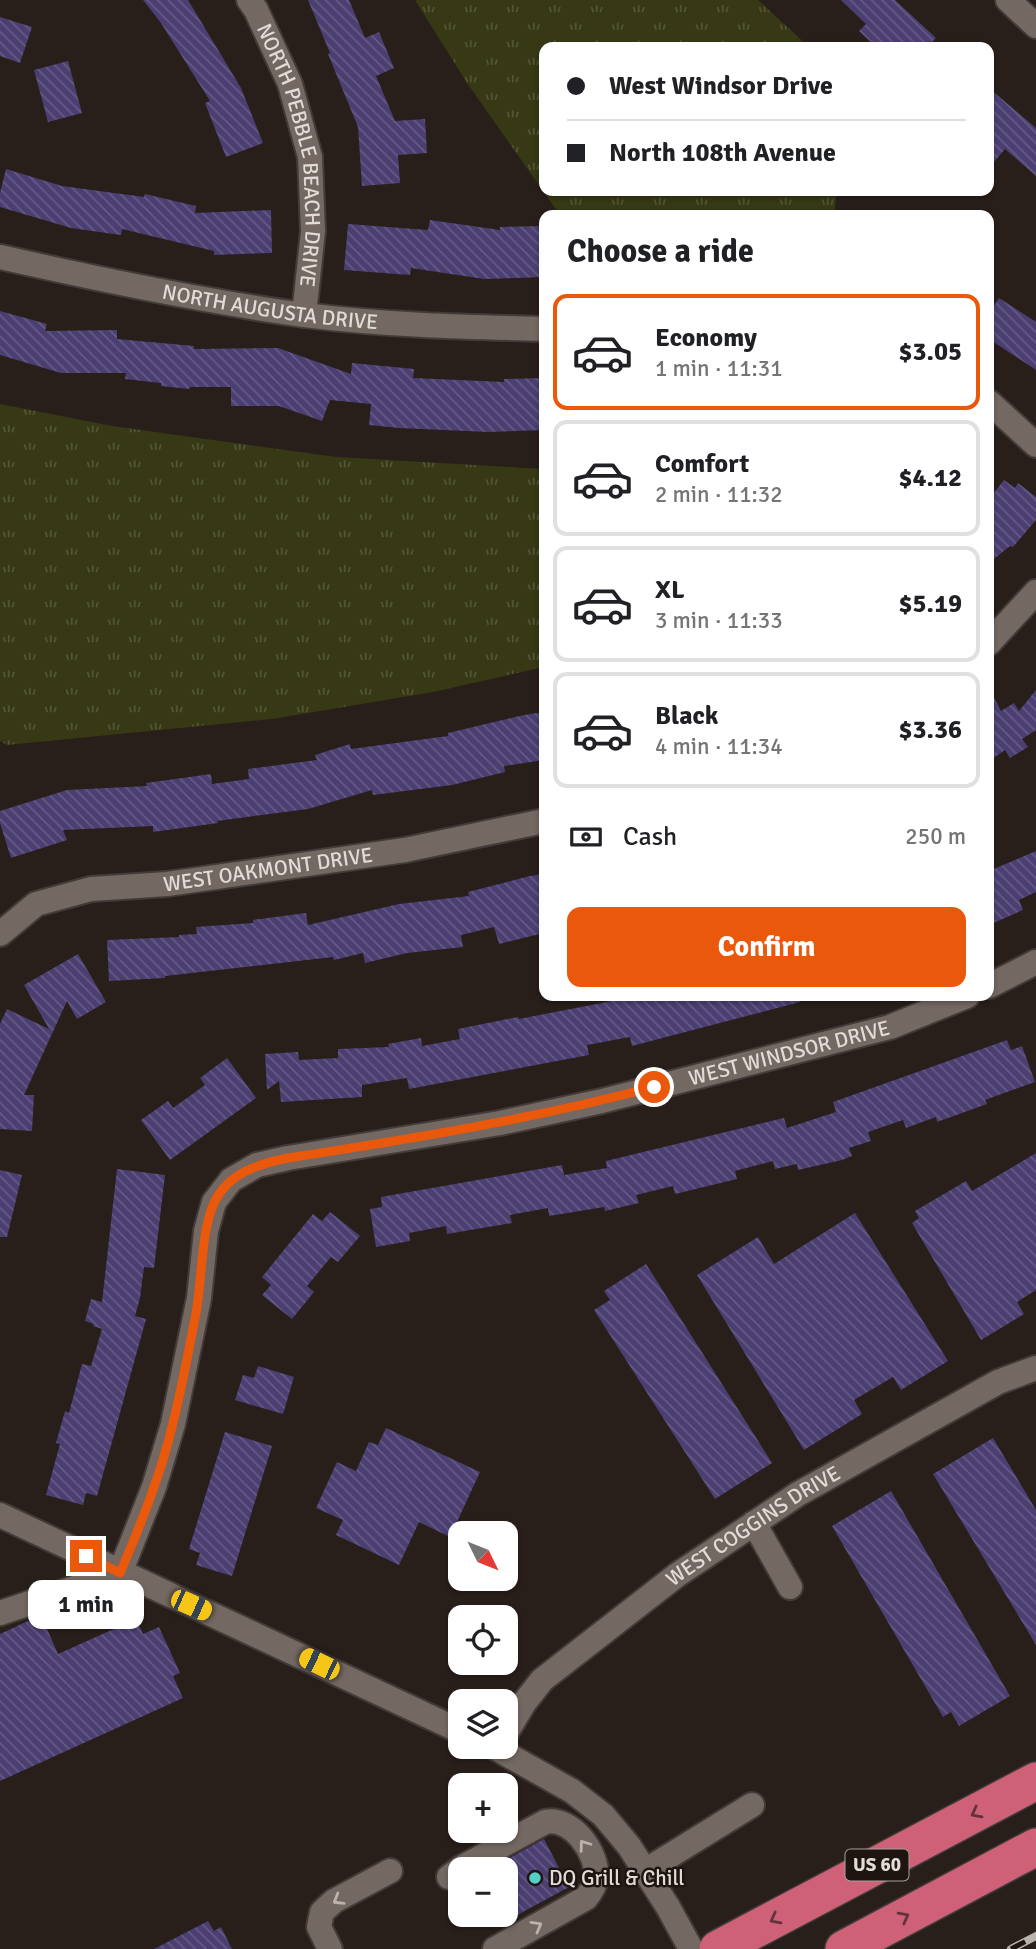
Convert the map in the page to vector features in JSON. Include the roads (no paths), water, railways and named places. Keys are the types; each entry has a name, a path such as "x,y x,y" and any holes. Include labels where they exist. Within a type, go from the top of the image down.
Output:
{"highway":[{"name":"US 60","path":"718,1949 1036,1781"},
{"name":"US 60","path":"844,1949 1036,1847"}],"street":[{"name":"NORTH PEBBLE BEACH DRIVE","path":"249,0 290,84 310,157 313,231 304,315"},
{"path":"1008,0 1036,26"},
{"name":"NORTH AUGUSTA DRIVE","path":"0,257 119,284 304,315 419,326 539,329"},
{"path":"994,407 1036,445"},
{"path":"994,638 1036,592"},
{"name":"WEST OAKMONT DRIVE","path":"0,934 36,904 91,888 167,884 405,850 539,822"},
{"path":"994,983 1036,962"},
{"name":"WEST WINDSOR DRIVE","path":"120,1573 154,1487 173,1424 199,1298 206,1231 214,1202 231,1180 257,1165 288,1158 500,1124 602,1101 890,1027 955,1001"},
{"name":"WEST COGGINS DRIVE","path":"518,1712 542,1681 677,1575 754,1523 798,1494 998,1382 1036,1368"},
{"path":"0,1515 448,1725"},
{"path":"754,1523 790,1587"},
{"path":"0,1613 120,1573"},
{"path":"518,1757 572,1791 603,1815 629,1846 691,1949"},
{"path":"645,1871 752,1805"},
{"path":"481,1857 545,1822 553,1821 572,1829 586,1845 595,1863 597,1877 594,1888 586,1898 495,1949"},
{"path":"330,1949 320,1927 322,1912 334,1901 390,1871"}],"railway":[{"path":"1011,1949 1036,1936"}],"place":[{"name":"DQ Grill & Chill","path":"535,1878"}]}
